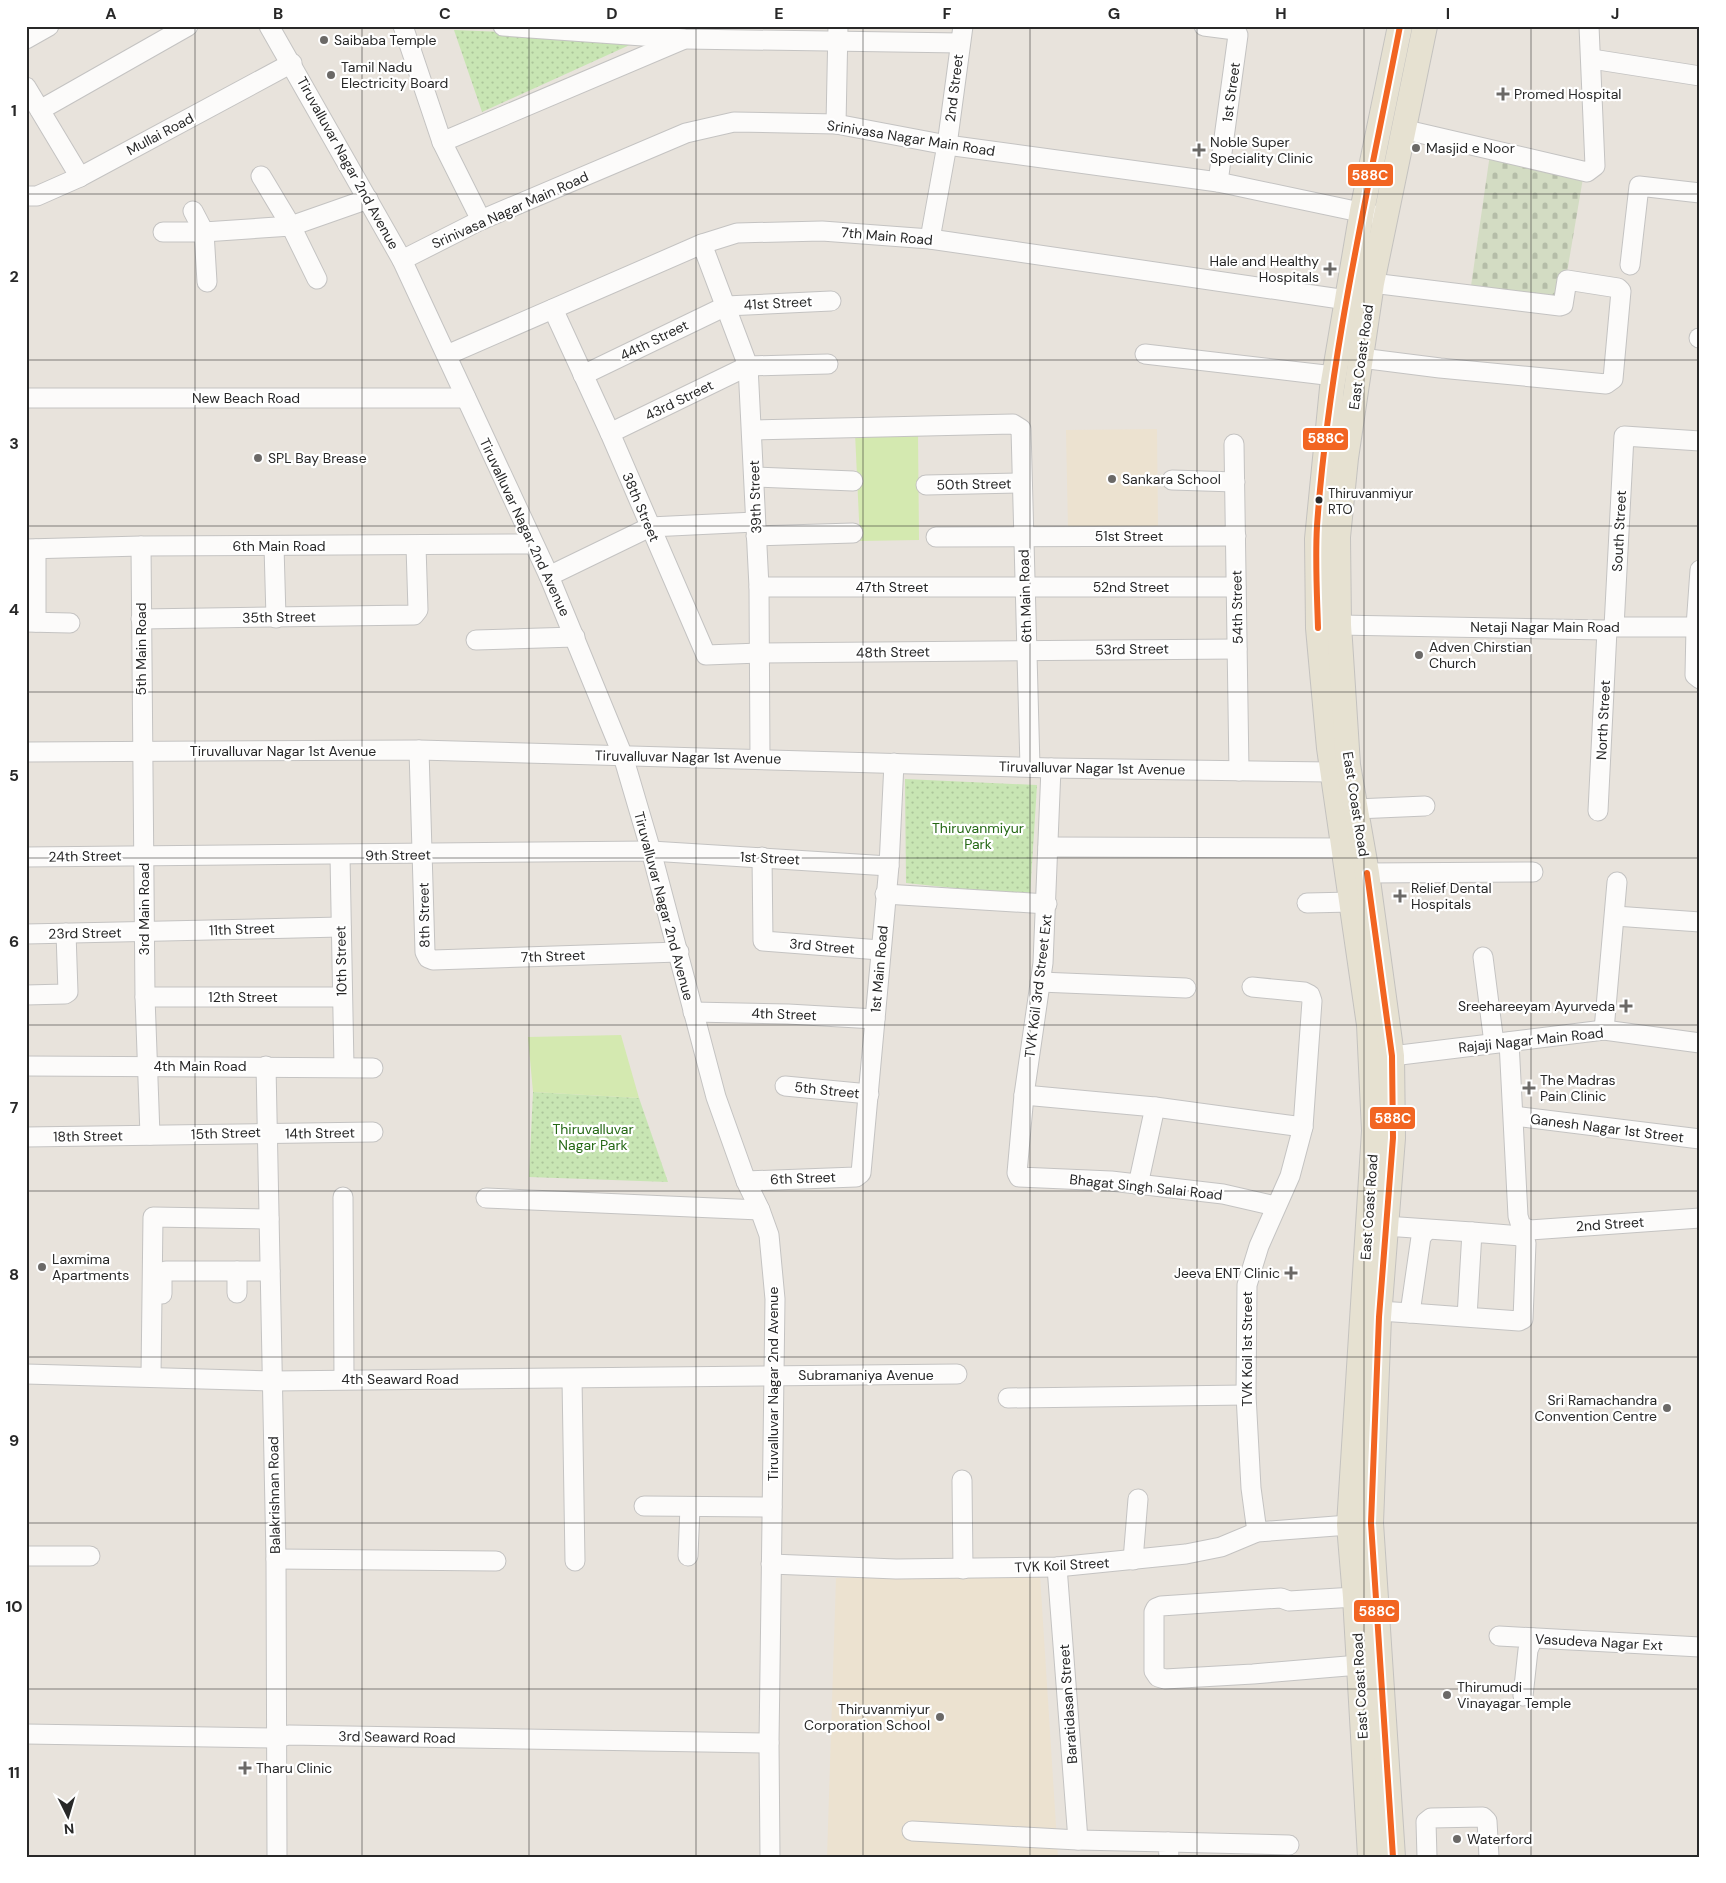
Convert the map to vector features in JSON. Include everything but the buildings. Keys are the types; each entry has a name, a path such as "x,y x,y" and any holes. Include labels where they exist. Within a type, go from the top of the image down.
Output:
{"main road":[{"name":"East Coast Road","path":"1393,1857 1360,1524 1374,1131 1369,1025 1344,848 1340,768 1338,537 1372,283 1373,214 1400,26"},
{"name":"East Coast Road","path":"1370,1857 1355,1597 1385,1226 1394,1138 1392,1056 1367,873 1356,809 1340,768 1318,628 1317,539 1334,376 1347,300 1373,214 1402,129 1424,26"}],"street":[{"path":"26,39 49,26"},
{"path":"40,110 188,26"},
{"name":"Tiruvalluvar Nagar 2nd Avenue","path":"269,26 292,63 402,260 532,544 549,576 575,637 623,756 679,952 692,1012 716,1097 746,1181 760,1210 769,1235 775,1299 769,1743 770,1857"},
{"path":"403,26 442,142 481,220"},
{"path":"503,26 686,33 961,35"},
{"name":"1st Street","path":"1204,26 1237,31 1218,182"},
{"path":"1402,129 1587,172 1592,170 1595,166 1592,59 1589,26"},
{"path":"442,142 686,33"},
{"path":"836,124 838,34"},
{"name":"2nd Street","path":"930,239 947,145 961,35"},
{"path":"1592,59 1700,76"},
{"name":"Mullai Road","path":"26,196 36,196 80,177 292,63"},
{"path":"26,87 80,177"},
{"name":"Srinivasa Nagar Main Road","path":"402,260 481,220 686,133 734,122 836,124 947,145 1218,182 1373,214"},
{"path":"260,176 291,226 318,279"},
{"path":"1630,266 1639,186 1700,193"},
{"path":"163,232 204,232 291,226 368,199"},
{"path":"192,210 204,232 206,282"},
{"name":"7th Main Road","path":"447,356 702,244 737,233 822,231 930,239 1347,300"},
{"name":"39th Street","path":"702,244 748,366 759,587 760,759"},
{"path":"1361,358 1440,368 1606,384 1614,379 1621,291 1618,288 1567,280 1562,305 1560,306 1372,283"},
{"name":"41st Street","path":"726,306 831,301"},
{"name":"44th Street","path":"583,375 726,306"},
{"name":"38th Street","path":"553,309 610,433 705,654 708,656 760,653"},
{"path":"1145,354 1334,376"},
{"path":"748,366 828,364"},
{"name":"43rd Street","path":"610,433 748,366"},
{"name":"New Beach Road","path":"26,398 466,398"},
{"name":"6th Main Road","path":"752,430 1003,424 1018,426 1021,429 1030,766"},
{"name":"South Street","path":"1610,628 1624,436 1700,441"},
{"name":"54th Street","path":"1234,444 1239,771"},
{"path":"754,477 853,481"},
{"path":"1172,480 1235,482"},
{"name":"50th Street","path":"926,485 1022,482"},
{"path":"549,576 650,527 853,533"},
{"name":"51st Street","path":"936,537 1236,536"},
{"name":"6th Main Road","path":"31,549 141,546 532,544"},
{"name":"5th Main Road","path":"141,546 142,752"},
{"path":"274,546 276,618"},
{"name":"35th Street","path":"141,618 276,618 416,614 416,546"},
{"path":"31,549 31,622 70,623"},
{"path":"1700,570 1695,675 1700,679"},
{"name":"47th Street","path":"759,587 1025,586"},
{"name":"52nd Street","path":"1025,586 1236,587"},
{"name":"Netaji Nagar Main Road","path":"1339,625 1696,627"},
{"name":"North Street","path":"1598,811 1610,628"},
{"path":"476,640 575,637"},
{"name":"53rd Street","path":"1027,650 1237,648"},
{"name":"48th Street","path":"760,653 1027,650"},
{"name":"Tiruvalluvar Nagar 1st Avenue","path":"26,752 419,750 1051,768 1239,771 1340,768"},
{"name":"8th Street","path":"419,750 425,952 428,958"},
{"name":"3rd Main Road","path":"142,752 145,997 150,1135"},
{"name":"1st Main Road","path":"860,1175 889,866 894,763"},
{"name":"TVK Koil 3rd Street Ext","path":"1017,1173 1024,1095 1040,982 1047,904 1051,768"},
{"path":"1356,809 1425,806"},
{"path":"1048,847 1344,848"},
{"name":"1st Street","path":"651,851 889,866"},
{"name":"9th Street","path":"144,856 340,856 651,851"},
{"name":"24th Street","path":"26,857 144,856"},
{"name":"10th Street","path":"340,856 344,1067"},
{"name":"3rd Street","path":"762,857 763,941 880,950"},
{"path":"1367,873 1533,872"},
{"path":"1604,1030 1616,916 1617,882"},
{"path":"885,894 1047,904"},
{"path":"1307,903 1352,902"},
{"path":"1616,916 1700,922"},
{"name":"11th Street","path":"144,932 341,926"},
{"name":"23rd Street","path":"26,934 144,932"},
{"path":"26,995 65,994 68,992 66,933"},
{"name":"7th Street","path":"428,958 433,960 679,952"},
{"path":"1483,957 1514,1116"},
{"path":"1040,982 1186,988"},
{"name":"TVK Koil 1st Street","path":"1252,987 1304,992 1311,998 1303,1127 1290,1176 1259,1246 1247,1285 1246,1395 1251,1488 1257,1532"},
{"name":"12th Street","path":"145,997 342,998"},
{"name":"4th Street","path":"692,1012 788,1014 875,1019"},
{"name":"Rajaji Nagar Main Road","path":"1392,1056 1604,1030 1700,1043"},
{"name":"4th Main Road","path":"26,1066 373,1068"},
{"name":"15th Street","path":"150,1135 267,1134 266,1066"},
{"name":"5th Street","path":"784,1086 868,1094"},
{"path":"1024,1095 1154,1107 1303,1127"},
{"path":"1138,1184 1154,1107"},
{"name":"2nd Street","path":"1514,1116 1518,1216 1521,1226 1530,1230 1700,1218"},
{"name":"Ganesh Nagar 1st Street","path":"1514,1116 1700,1139"},
{"name":"14th Street","path":"267,1134 373,1132"},
{"name":"Balakrishnan Road","path":"267,1134 276,1560 277,1857"},
{"name":"18th Street","path":"26,1137 150,1135"},
{"name":"Bhagat Singh Salai Road","path":"1017,1173 1019,1177 1024,1178 1138,1184 1223,1194 1276,1206"},
{"name":"6th Street","path":"746,1181 860,1175"},
{"path":"343,1197 344,1379"},
{"path":"486,1198 760,1210"},
{"path":"156,1376 153,1217 269,1219"},
{"path":"1379,1311 1520,1321 1525,1315 1526,1243 1521,1236 1385,1226"},
{"path":"1410,1313 1421,1237 1427,1230"},
{"path":"1467,1317 1472,1232"},
{"path":"156,1376 164,1273 166,1271 270,1271"},
{"path":"237,1271 237,1293"},
{"name":"4th Seaward Road","path":"26,1374 156,1376 272,1381 775,1376"},
{"name":"Subramaniya Avenue","path":"775,1376 957,1374"},
{"path":"572,1379 575,1561"},
{"path":"1008,1398 1246,1395"},
{"path":"962,1480 963,1569"},
{"path":"1133,1560 1138,1499"},
{"path":"644,1506 772,1507"},
{"path":"688,1556 690,1507"},
{"name":"TVK Koil Street","path":"771,1564 963,1569 1057,1567 1186,1554 1221,1547 1257,1532 1360,1524"},
{"path":"26,1556 90,1556"},
{"path":"276,1560 496,1561"},
{"name":"Baratidasan Street","path":"1057,1567 1078,1840"},
{"path":"1355,1597 1289,1601 1281,1598 1161,1606 1156,1608 1154,1612 1154,1671 1158,1677 1165,1679 1359,1665"},
{"name":"Vasudeva Nagar Ext","path":"1499,1636 1700,1647"},
{"path":"1524,1696 1528,1650 1533,1638"},
{"name":"3rd Seaward Road","path":"26,1734 276,1738 289,1735 769,1743"},
{"path":"1427,1857 1426,1822 1431,1818 1441,1816 1483,1817 1487,1822 1489,1857"},
{"path":"912,1832 1078,1840 1168,1850 1289,1845"}],"shaded area":[{"name":"Sankara School","path":"1157,429 1158,529 1068,530 1066,430"},
{"name":"Thiruvanmiyur Corporation School","path":"1040,1575 1058,1857 827,1857 836,1578"}],"green space":[{"path":"454,30 645,38 482,112"},
{"path":"1490,154 1583,178 1562,302 1470,293"},
{"path":"855,433 918,433 919,540 860,541"},
{"name":"Thiruvanmiyur Park","path":"905,779 1037,785 1030,896 906,883"},
{"path":"621,1035 639,1098 533,1092 528,1037"},
{"name":"Thiruvalluvar Nagar Park","path":"533,1092 639,1098 668,1182 529,1177"}],"transit line":[{"name":"588C","path":"1318,628 1317,526 1331,400 1351,275 1400,26"},
{"name":"588C","path":"1367,873 1392,1056 1393,1138 1379,1317 1371,1523 1393,1857"}],"place":[{"name":"Saibaba Temple","path":"324,40"},
{"name":"Tamil Nadu Electricity Board","path":"331,75"},
{"name":"Promed Hospital","path":"1503,94"},
{"name":"Masjid e Noor","path":"1416,148"},
{"name":"Noble Super Speciality Clinic","path":"1199,150"},
{"name":"Hale and Healthy Hospitals","path":"1330,269"},
{"name":"SPL Bay Brease","path":"258,458"},
{"name":"Sankara School","path":"1112,479"},
{"name":"Thiruvanmiyur RTO","path":"1319,500"},
{"name":"Adven Chirstian Church","path":"1419,655"},
{"name":"Relief Dental Hospitals","path":"1400,896"},
{"name":"Sreehareeyam Ayurveda","path":"1626,1006"},
{"name":"The Madras Pain Clinic","path":"1529,1088"},
{"name":"Laxmima Apartments","path":"42,1267"},
{"name":"Jeeva ENT Clinic","path":"1291,1273"},
{"name":"Sri Ramachandra Convention Centre","path":"1667,1408"},
{"name":"Thirumudi Vinayagar Temple","path":"1447,1695"},
{"name":"Thiruvanmiyur Corporation School","path":"940,1717"},
{"name":"Tharu Clinic","path":"245,1768"},
{"name":"Waterford","path":"1457,1839"}]}
